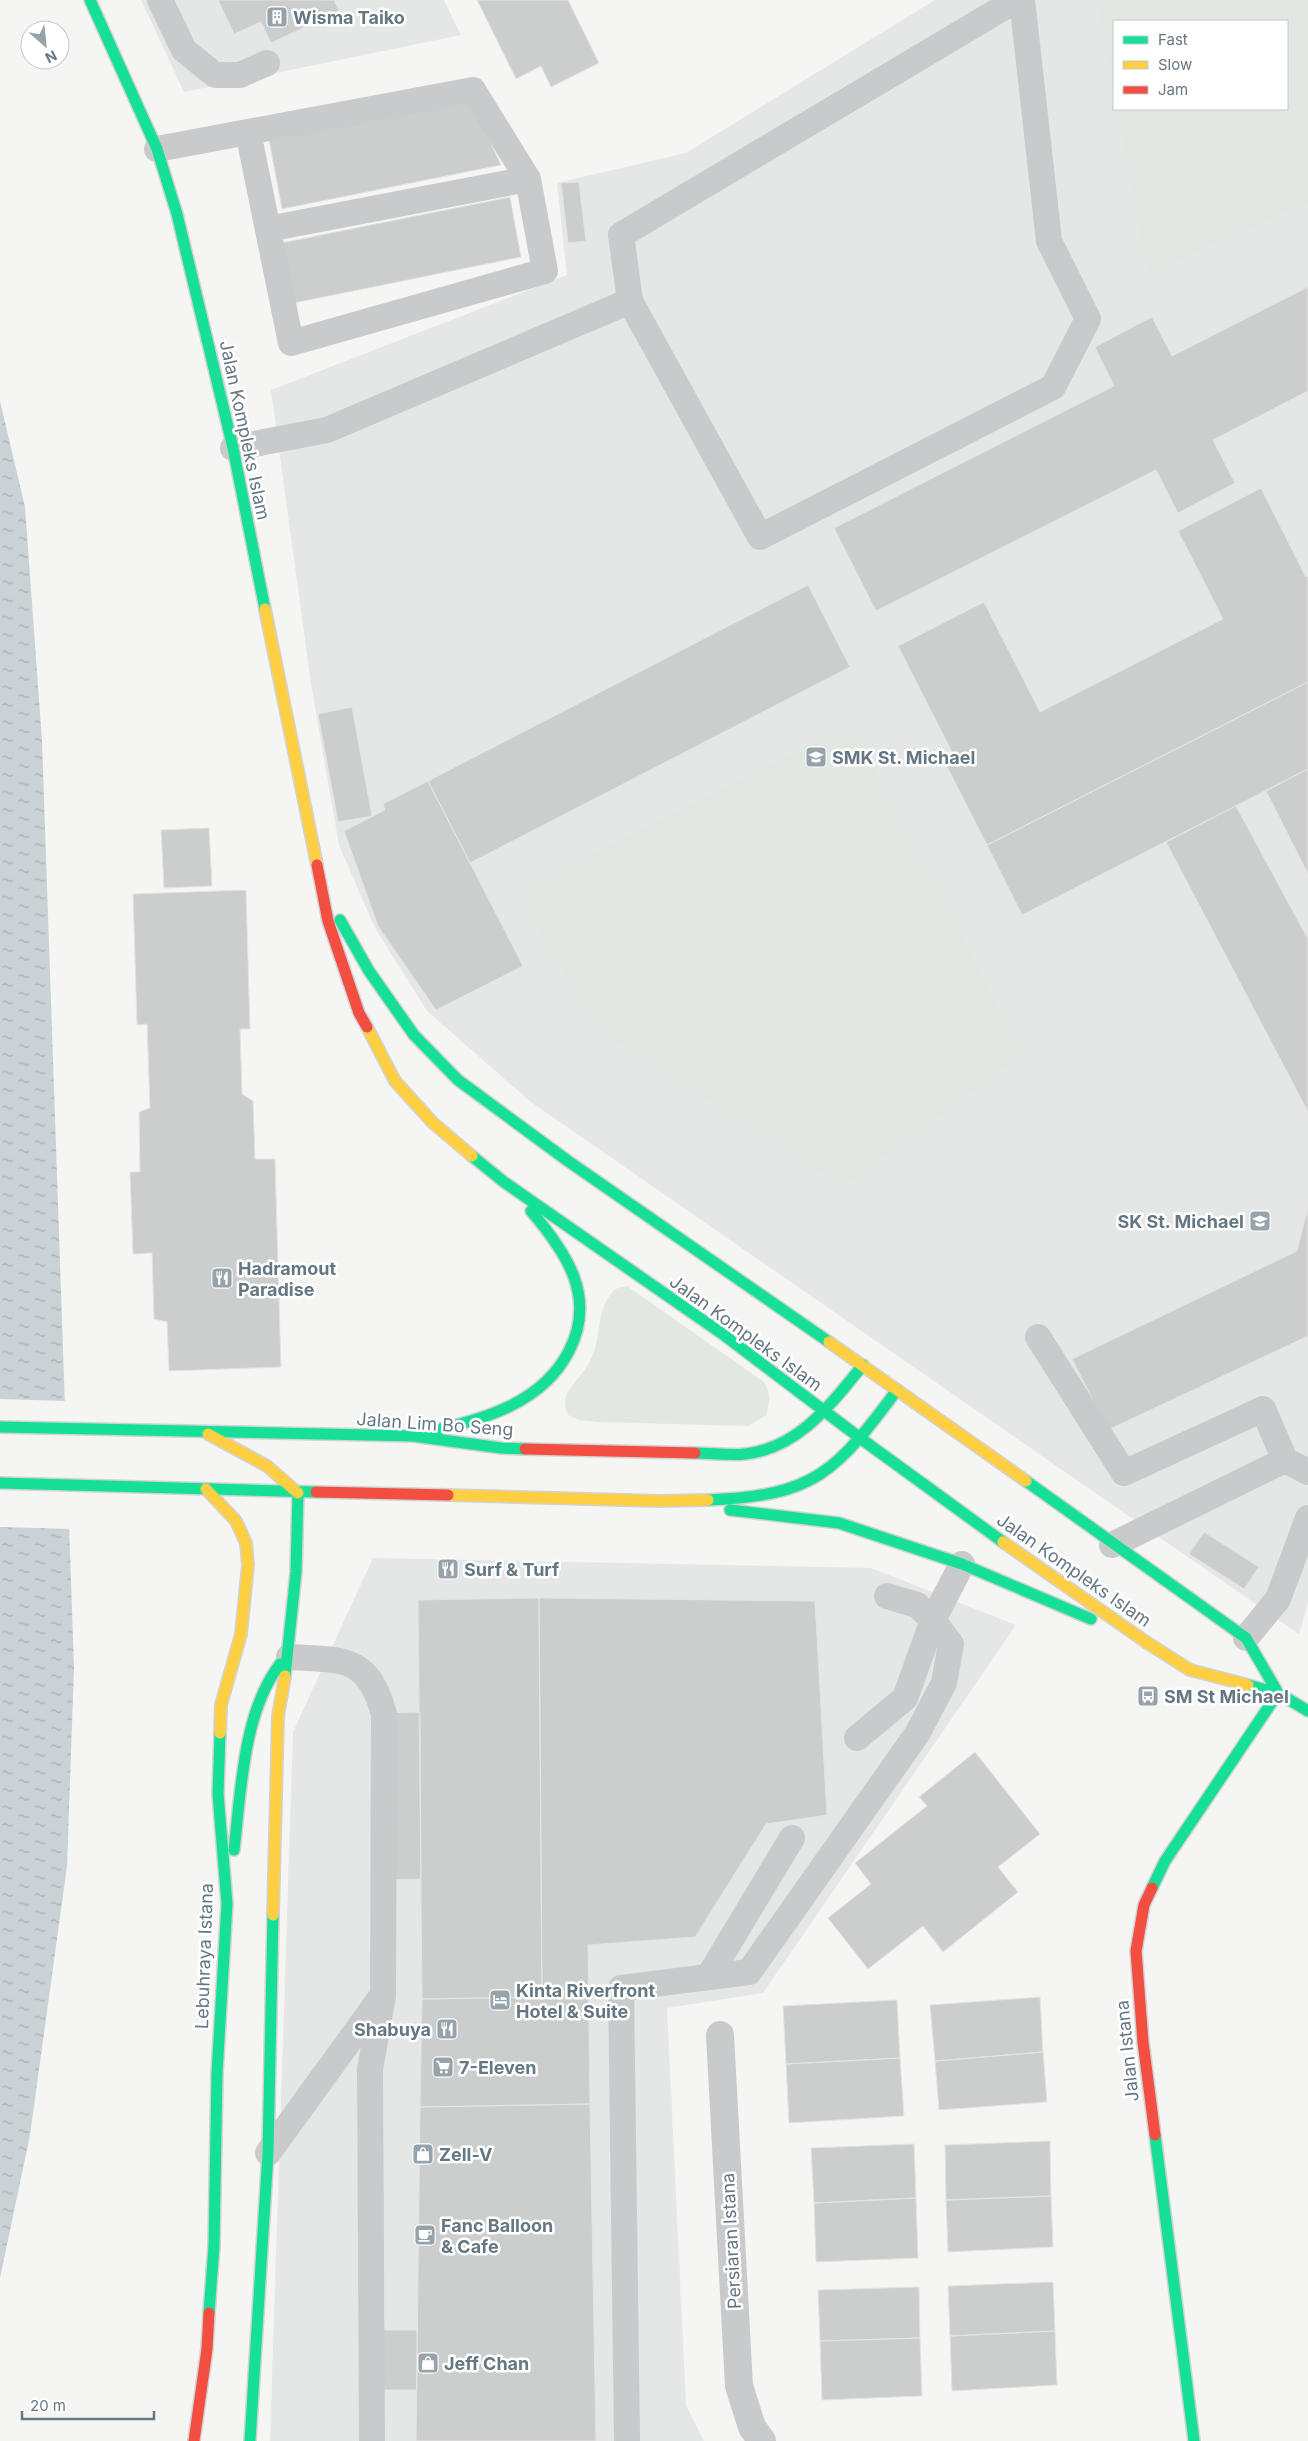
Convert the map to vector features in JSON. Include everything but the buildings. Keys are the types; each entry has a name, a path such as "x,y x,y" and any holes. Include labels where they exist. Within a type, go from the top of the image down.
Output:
{"main road":[{"name":"Jalan Kompleks Islam","path":"90,0 157,149 177,214 233,448 328,921 359,1013 395,1081 433,1123 504,1182 724,1335 824,1412 1030,1562 1190,1670 1278,1693 1308,1711"},
{"name":"Jalan Kompleks Islam","path":"319,881 369,971 414,1035 458,1080 568,1161 898,1390 1112,1545 1246,1638 1278,1693"},
{"path":"413,1436 478,1421 517,1403 543,1386 565,1360 579,1331 580,1297 569,1263 550,1233 504,1182"},
{"name":"Jalan Lim Bo Seng","path":"0,1427 413,1436 501,1448 745,1454 769,1449 810,1427 862,1365"},
{"path":"0,1483 660,1501 754,1497 802,1486 839,1461 898,1390"},
{"path":"206,1432 284,1476 298,1492 296,1572 289,1657 278,1716 275,1778 268,2153 250,2441"},
{"name":"Lebuhraya Istana","path":"194,2441 207,2349 214,2246 218,2073 227,1904 218,1794 221,1705 241,1634 248,1565 246,1543 236,1521 206,1489"},
{"path":"660,1501 839,1523 962,1564 1146,1642"},
{"path":"227,1904 247,1749 266,1684 274,1670 289,1657"},
{"name":"Jalan Istana","path":"1194,2441 1143,2042 1136,1951 1144,1905 1165,1861 1278,1693"}],"street":[{"name":"Persiaran Istana","path":"720,2035 739,2386 752,2427 762,2441"}],"lane":[{"path":"160,0 184,50 215,75 240,75 267,63"},
{"path":"1016,0 621,235 630,301 760,537 1052,387 1088,319 1049,241 1022,0"},
{"path":"157,149 248,132 473,90 528,179 545,271 291,343 248,132"},
{"path":"268,229 528,179"},
{"path":"233,448 327,430 630,301"},
{"path":"1038,1337 1124,1473 1263,1409 1285,1460 1308,1472"},
{"path":"1112,1545 1285,1460"},
{"path":"1246,1638 1278,1599 1308,1518"},
{"path":"857,1738 905,1698 933,1620 962,1564"},
{"path":"628,2441 621,1988 749,1972 917,1734 944,1683 951,1644 933,1620 918,1605 887,1596"},
{"path":"289,1657 344,1660 365,1673 378,1693 384,1714 383,1996 370,2069 372,2441"},
{"path":"709,1976 792,1838"},
{"path":"268,2153 383,1996"}],"shaded area":[{"path":"141,0 444,0 461,35 184,92"},
{"name":"SMK St. Michael","path":"935,0 1308,0 1308,1602 1299,1634 531,1102 427,1011 374,926 339,845 311,684 271,390 567,275 557,183 686,153"},
{"path":"1097,0 1308,0 1308,202 1148,273 1118,110 1288,110 1288,20 1113,20 1113,86"},
{"path":"851,723 1023,1055 843,1186 602,1032 516,894"},
{"path":"627,1286 764,1382 769,1398 766,1415 749,1426 598,1422 579,1420 568,1415 565,1407 567,1393 590,1361 597,1342 601,1315 608,1298 615,1289"},
{"name":"Kinta Riverfront Hotel & Suite","path":"373,1558 871,1568 1016,1625 763,1993 667,2008 686,2405 704,2441 270,2441 293,1732"}],"water":[{"path":"0,401 25,507 42,741 74,1668 67,1866 30,2135 0,2278"}],"pier":[{"path":"0,1399 67,1401 71,1529 0,1527"}],"traffic: fast":[{"path":"90,0 157,149 177,214 233,448 265,609"},
{"path":"340,920 369,971 414,1035 458,1080 568,1161 829,1342"},
{"path":"472,1156 504,1182 724,1335 860,1438 1003,1542"},
{"path":"429,1432 490,1415 527,1396 543,1384 557,1369 569,1351 577,1331 580,1312 579,1294 574,1276 566,1259 531,1211"},
{"path":"695,1453 745,1454 764,1450 782,1443 798,1433 826,1409 863,1365"},
{"path":"708,1500 774,1493 799,1485 820,1474 839,1460 857,1441 897,1390"},
{"path":"0,1427 413,1436 501,1448 525,1449"},
{"path":"1026,1481 1246,1638 1278,1693"},
{"path":"0,1483 316,1492"},
{"path":"285,1676 296,1572 298,1493"},
{"path":"730,1510 839,1523 962,1564 1091,1619"},
{"path":"234,1850 242,1778 251,1728 258,1705 268,1683 280,1664"},
{"path":"1248,1685 1278,1693 1308,1711"},
{"path":"1152,1888 1165,1861 1278,1693"},
{"path":"209,2313 214,2246 217,2073 227,1904 218,1794 220,1733"},
{"path":"250,2441 268,2153 273,1915"},
{"path":"1155,2135 1194,2441"}],"traffic: slow":[{"path":"265,609 317,865"},
{"path":"367,1027 395,1081 433,1123 472,1156"},
{"path":"829,1342 1026,1481"},
{"path":"208,1434 267,1466 298,1493"},
{"path":"206,1489 236,1521 246,1543 248,1565 241,1634 221,1705 220,1733"},
{"path":"448,1495 659,1501 708,1500"},
{"path":"1003,1542 1146,1642 1190,1670 1248,1685"},
{"path":"273,1915 278,1716 285,1676"}],"traffic: jam":[{"path":"317,865 328,921 359,1013 367,1027"},
{"path":"525,1449 695,1453"},
{"path":"316,1492 448,1495"},
{"path":"1152,1888 1144,1905 1136,1951 1143,2042 1155,2135"},
{"path":"194,2441 207,2349 209,2313"}],"place":[{"name":"Wisma Taiko","path":"277,17"},
{"name":"SMK St. Michael","path":"816,757"},
{"name":"SK St. Michael","path":"1260,1221"},
{"name":"Hadramout Paradise","path":"222,1278"},
{"name":"Surf & Turf","path":"448,1569"},
{"name":"SM St Michael","path":"1148,1696"},
{"name":"Kinta Riverfront Hotel & Suite","path":"500,2000"},
{"name":"Shabuya","path":"447,2029"},
{"name":"7-Eleven","path":"443,2067"},
{"name":"Zell-V","path":"423,2154"},
{"name":"Fanc Balloon & Cafe","path":"425,2235"},
{"name":"Jeff Chan","path":"428,2363"}]}
